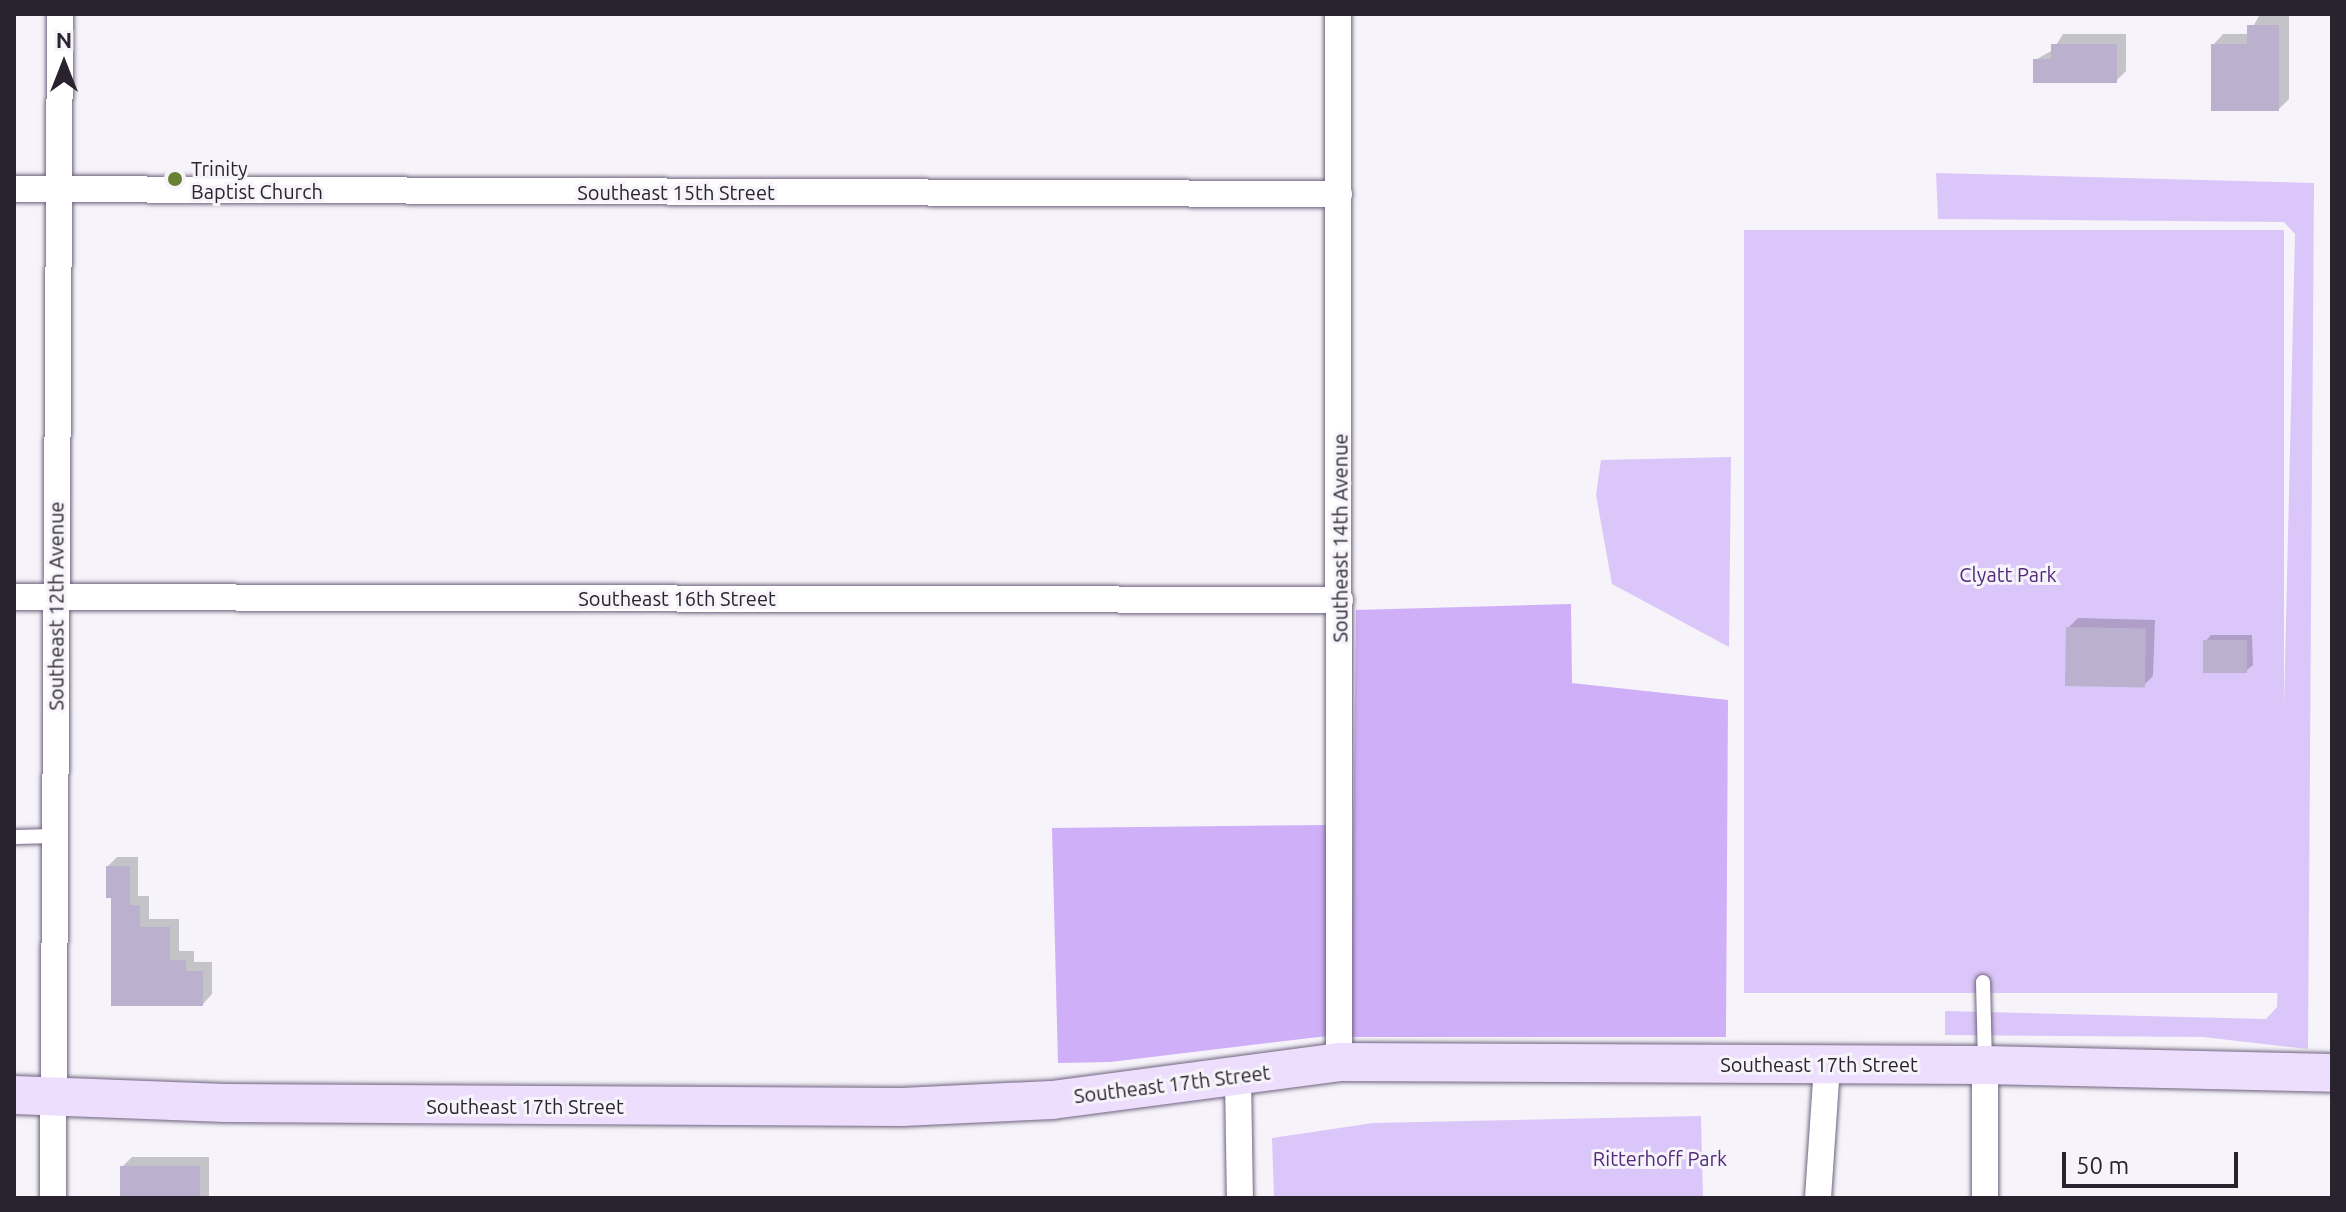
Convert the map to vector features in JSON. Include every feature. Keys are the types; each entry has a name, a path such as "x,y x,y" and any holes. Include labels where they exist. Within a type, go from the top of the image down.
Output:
{"main road":[{"name":"Southeast 17th Street","path":"14,1095 54,1098 902,1107 1052,1100 1339,1062 1985,1065 2331,1073"}],"street":[{"name":"Southeast 12th Avenue","path":"53,1198 60,14"},
{"name":"Southeast 14th Avenue","path":"1338,14 1339,1062"},
{"name":"Southeast 15th Street","path":"14,189 1339,194"},
{"name":"Southeast 16th Street","path":"14,597 1340,600"},
{"path":"1818,1198 1827,1065"},
{"path":"1985,1065 1985,1198"},
{"path":"1238,1077 1240,1198"}],"lane":[{"path":"14,837 55,836"},
{"path":"1983,982 1985,1065"}],"green space":[{"path":"1936,173 2314,183 2308,1049 2203,1037 1945,1035 1945,1011 2266,1019 2277,1007 2295,234 2284,222 1938,219"},
{"name":"Clyatt Park","path":"1744,230 2284,230 2284,993 1744,993"},
{"path":"1731,457 1729,647 1612,584 1596,495 1601,460"},
{"name":"Ritterhoff Park","path":"1701,1116 1703,1198 1274,1198 1272,1138 1373,1123"}],"shaded area":[{"path":"1571,604 1572,683 1728,700 1726,1037 1351,1037 1356,610"},
{"path":"1327,825 1327,1036 1110,1062 1058,1063 1052,828"}],"building":[{"path":"2247,25 2279,25 2279,111 2211,111 2211,44 2247,44"},
{"path":"2051,44 2117,44 2117,83 2033,83 2033,59 2051,59"},
{"path":"2066,627 2146,628 2145,687 2065,686"},
{"path":"2203,640 2247,640 2247,673 2203,673"},
{"path":"106,866 130,866 130,905 140,905 140,927 170,927 170,960 186,960 186,971 203,971 203,1006 111,1006 111,898 106,898"},
{"path":"120,1166 200,1166 200,1198 120,1198"}],"place":[{"name":"Trinity Baptist Church","path":"175,179"}]}
